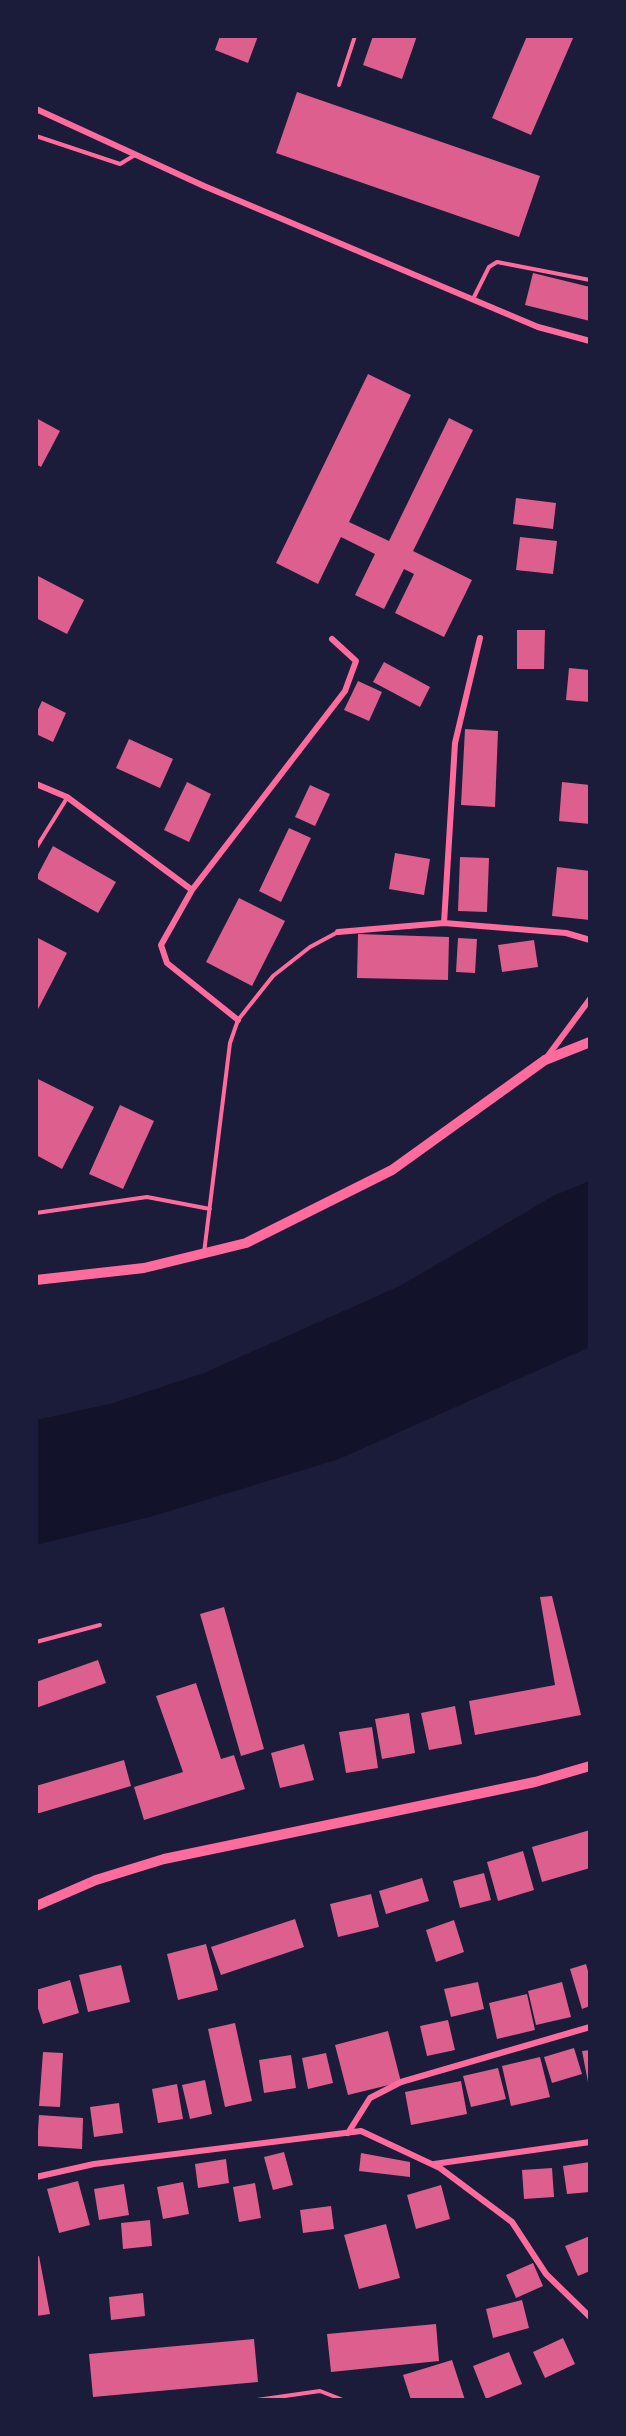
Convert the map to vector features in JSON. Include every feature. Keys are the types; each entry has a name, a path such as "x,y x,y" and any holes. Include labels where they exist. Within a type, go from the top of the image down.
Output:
{"street":[{"path":"36,109 135,155 473,300 538,327 590,341"},
{"path":"444,923 455,743 480,638"},
{"path":"238,1020 167,963 161,945 192,890 345,691 356,661 332,639"},
{"path":"36,784 67,797 192,890"},
{"path":"338,932 444,923 566,933 590,940"},
{"path":"545,1060 590,999"},
{"path":"36,1280 144,1268 246,1243 392,1170 545,1060 590,1042"},
{"path":"36,1906 96,1880 164,1859 535,1782 590,1766"},
{"path":"348,2133 370,2098 401,2082 590,2027"},
{"path":"36,2177 94,2164 361,2131 433,2164 512,2222 546,2274 590,2317"},
{"path":"433,2164 590,2142"}],"lane":[{"path":"339,85 355,36"},
{"path":"36,136 120,164 135,155"},
{"path":"473,300 489,267 497,262 590,280"},
{"path":"36,848 67,797"},
{"path":"204,1253 230,1043 238,1020 273,976 310,947 338,932"},
{"path":"36,1213 147,1197 210,1209"},
{"path":"36,1642 100,1625"},
{"path":"257,2400 320,2391 343,2400"}],"shaded area":[{"path":"590,1181 590,1347 339,1459 150,1517 36,1545 36,1420 110,1404 204,1373 400,1286 555,1195"}],"building":[{"path":"220,36 258,36 248,63 215,50"},
{"path":"373,36 417,36 402,79 363,65"},
{"path":"527,36 574,36 531,135 492,118"},
{"path":"297,92 540,176 519,237 276,153"},
{"path":"533,273 590,287 590,321 525,305"},
{"path":"368,374 411,395 349,522 389,541 449,418 473,430 413,551 472,580 444,637 395,613 414,574 404,569 384,609 355,595 375,554 341,537 318,584 276,563"},
{"path":"36,418 60,431 41,467 36,464"},
{"path":"516,498 556,503 553,529 513,524"},
{"path":"520,537 557,541 553,574 516,570"},
{"path":"36,575 84,600 67,634 36,618"},
{"path":"517,630 545,630 544,669 517,669"},
{"path":"384,662 430,687 420,707 373,682"},
{"path":"569,668 590,670 590,702 566,700"},
{"path":"358,681 382,692 369,721 344,710"},
{"path":"42,701 66,713 53,742 36,734 36,714"},
{"path":"465,729 498,731 495,807 461,805"},
{"path":"129,739 173,759 160,788 116,768"},
{"path":"187,782 211,794 189,842 164,830"},
{"path":"562,782 590,785 590,824 559,821"},
{"path":"310,785 330,794 315,826 295,817"},
{"path":"289,828 311,838 281,902 259,891"},
{"path":"53,846 116,882 98,913 36,878"},
{"path":"395,853 430,859 424,895 389,889"},
{"path":"460,857 489,858 487,912 458,911"},
{"path":"557,867 590,871 590,920 552,916"},
{"path":"239,898 285,921 252,986 206,962"},
{"path":"358,934 449,937 448,980 357,978"},
{"path":"36,937 67,953 36,1013"},
{"path":"458,938 477,939 475,973 456,972"},
{"path":"534,940 538,967 502,972 498,945"},
{"path":"36,1078 94,1107 62,1169 36,1155"},
{"path":"120,1105 154,1121 123,1189 89,1174"},
{"path":"552,1596 581,1715 475,1735 469,1701 555,1685 540,1597"},
{"path":"224,1607 264,1749 241,1756 200,1614"},
{"path":"98,1660 106,1683 36,1708 36,1682"},
{"path":"196,1683 221,1759 234,1755 245,1789 144,1820 134,1787 183,1772 156,1696"},
{"path":"455,1706 462,1744 429,1750 421,1713"},
{"path":"409,1713 415,1753 382,1759 375,1719"},
{"path":"372,1727 378,1768 346,1773 339,1732"},
{"path":"304,1744 314,1780 280,1788 271,1753"},
{"path":"124,1760 131,1786 36,1814 36,1786"},
{"path":"590,1830 590,1868 542,1882 532,1847"},
{"path":"523,1851 534,1890 498,1901 487,1862"},
{"path":"484,1873 491,1900 460,1908 453,1881"},
{"path":"422,1878 429,1901 386,1914 379,1891"},
{"path":"371,1894 379,1927 338,1937 330,1904"},
{"path":"295,1919 304,1947 221,1975 211,1947"},
{"path":"454,1920 464,1952 436,1962 426,1930"},
{"path":"206,1944 218,1990 178,2000 167,1954"},
{"path":"586,1964 590,1978 590,2006 582,2009 570,1969"},
{"path":"121,1965 130,2002 88,2012 79,1975"},
{"path":"70,1980 79,2013 43,2024 36,2002 36,1990"},
{"path":"478,1982 484,2009 451,2017 444,1989"},
{"path":"562,1982 571,2017 536,2025 528,1991"},
{"path":"527,1994 535,2030 497,2039 489,2003"},
{"path":"448,2020 455,2050 427,2056 420,2026"},
{"path":"235,2023 252,2101 225,2107 208,2029"},
{"path":"388,2031 401,2082 348,2095 335,2045"},
{"path":"574,2048 582,2074 552,2083 544,2057"},
{"path":"590,2050 590,2081 588,2082 582,2051"},
{"path":"43,2052 63,2053 60,2107 39,2106"},
{"path":"326,2053 333,2083 308,2089 302,2058"},
{"path":"291,2055 296,2088 264,2093 259,2060"},
{"path":"540,2057 550,2097 511,2106 502,2066"},
{"path":"498,2068 506,2099 471,2107 463,2076"},
{"path":"205,2080 212,2114 190,2119 182,2085"},
{"path":"461,2081 467,2114 411,2125 405,2092"},
{"path":"177,2084 183,2119 158,2123 152,2089"},
{"path":"119,2103 123,2133 94,2137 90,2107"},
{"path":"39,2115 83,2118 82,2149 37,2146"},
{"path":"284,2152 293,2185 273,2190 264,2157"},
{"path":"361,2153 410,2162 410,2177 359,2171"},
{"path":"226,2159 229,2183 198,2188 195,2164"},
{"path":"590,2162 590,2192 567,2194 563,2166"},
{"path":"552,2168 554,2197 524,2199 522,2170"},
{"path":"78,2181 90,2225 59,2233 47,2189"},
{"path":"183,2182 189,2214 163,2219 157,2187"},
{"path":"255,2183 261,2218 239,2222 233,2187"},
{"path":"124,2184 129,2215 99,2220 94,2189"},
{"path":"441,2185 450,2219 416,2229 407,2195"},
{"path":"331,2206 334,2229 303,2233 300,2210"},
{"path":"150,2220 152,2246 123,2249 121,2223"},
{"path":"386,2224 400,2278 359,2289 344,2235"},
{"path":"590,2236 590,2271 578,2276 565,2246"},
{"path":"39,2256 50,2314 36,2316 36,2257"},
{"path":"533,2263 543,2286 516,2298 506,2275"},
{"path":"143,2293 145,2316 111,2320 109,2297"},
{"path":"522,2300 529,2328 493,2338 486,2309"},
{"path":"436,2324 439,2361 331,2372 327,2334"},
{"path":"563,2338 575,2364 545,2378 533,2352"},
{"path":"254,2339 258,2382 93,2397 89,2354"},
{"path":"509,2352 522,2384 486,2399 473,2366"},
{"path":"452,2360 465,2400 411,2400 403,2375"}]}
